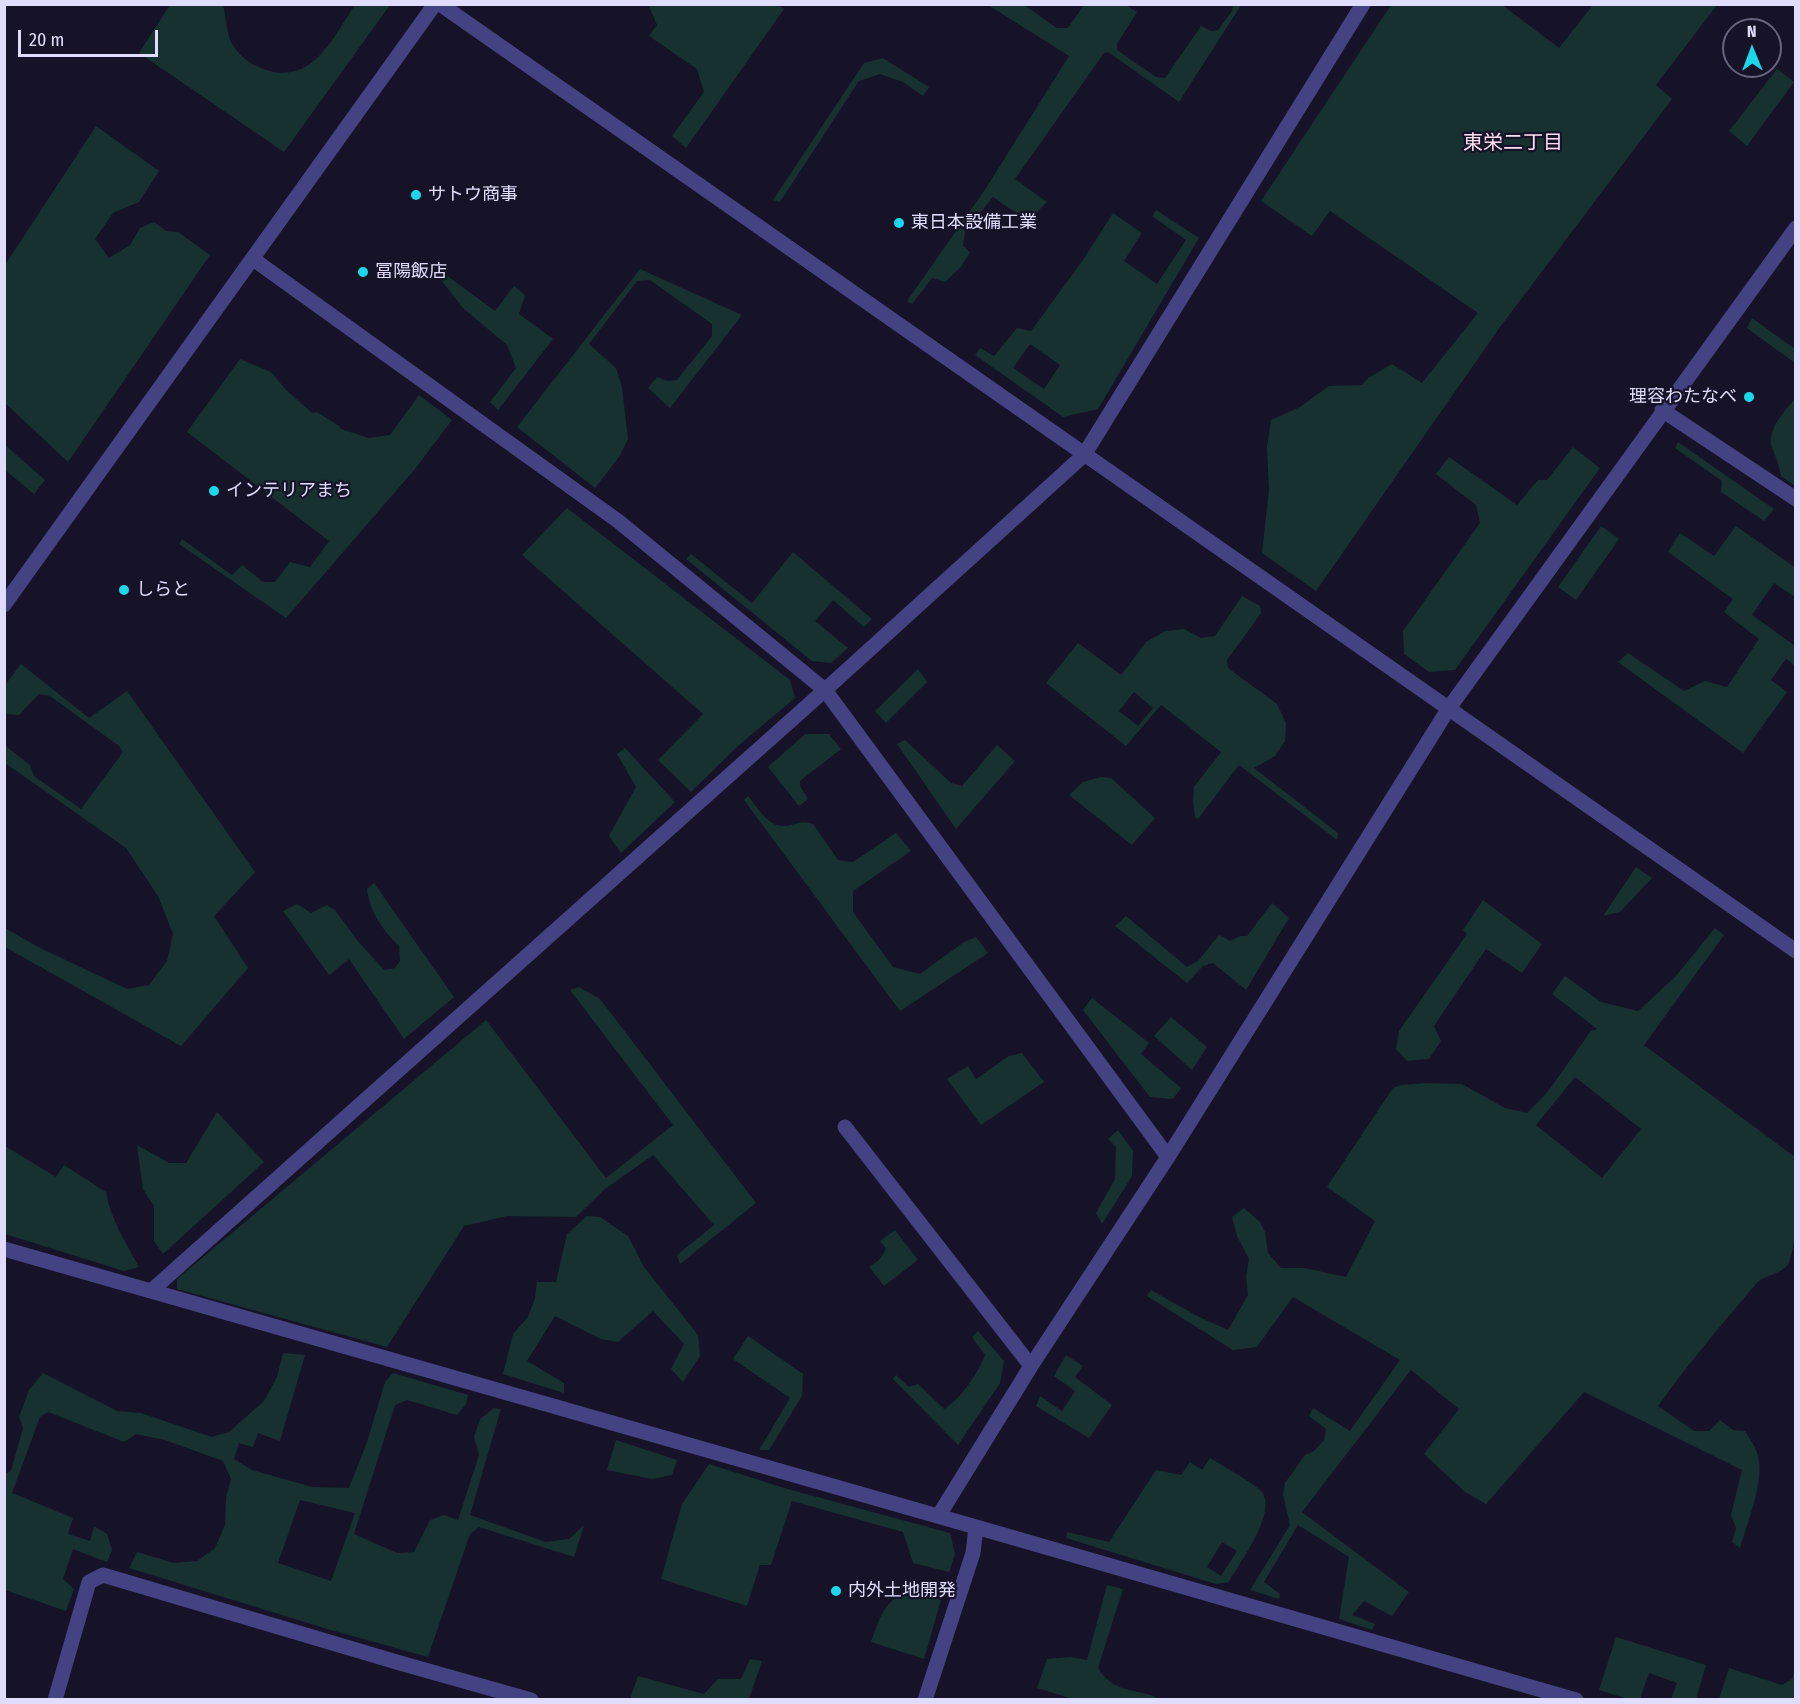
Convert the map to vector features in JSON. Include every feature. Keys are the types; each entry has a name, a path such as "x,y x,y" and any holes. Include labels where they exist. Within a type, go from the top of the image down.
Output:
{"street":[{"path":"4,604 435,4"},
{"path":"440,4 1796,951"},
{"path":"151,1291 825,690 1084,455 1363,4"},
{"path":"939,1515 1031,1366 1168,1157 1449,708 1796,228"},
{"path":"253,259 618,521 825,690 1168,1157"},
{"path":"1662,411 1796,499"},
{"path":"845,1127 1031,1366"},
{"path":"4,1248 1576,1700"},
{"path":"925,1700 973,1553 976,1527"},
{"path":"55,1700 89,1582 103,1575 531,1700"}],"green space":[{"path":"170,5 223,5 229,37 239,53 261,68 282,73 297,71 320,55 330,44 355,5 390,5 284,152 139,53"},
{"path":"645,5 778,5 784,9 686,148 672,136 704,92 697,69 649,36 657,25 649,6"},
{"path":"988,5 1024,5 1057,28 1068,28 1084,5 1126,5 1137,12 1117,44 1117,50 1156,77 1165,78 1201,26 1211,31 1218,30 1232,11 1233,5 1241,5 1179,102 1108,52 1104,53 1015,179 1047,202 1028,221 993,197 965,232 963,246 970,252 961,267 945,282 932,278 912,304 907,301 986,188 1069,56"},
{"path":"1391,5 1502,5 1559,48 1593,5 1717,5 1656,85 1672,99 1500,327 1316,591 1262,553 1269,490 1267,447 1271,420 1300,407 1329,386 1362,385 1368,378 1392,364 1422,383 1478,313 1330,211 1312,236 1261,201"},
{"path":"883,58 929,87 923,96 903,82 880,74 859,81 780,202 773,200 864,63"},
{"path":"1782,73 1794,82 1747,146 1729,131 1770,78 1782,78"},
{"path":"96,126 159,171 139,202 113,213 95,239 109,258 130,245 140,228 154,222 166,231 178,232 210,255 68,462 5,403 5,265"},
{"path":"1156,210 1199,238 1098,409 1063,417 975,355 980,348 994,356 1017,328 1031,331 1083,260 1113,213 1142,233 1124,261 1157,284 1186,240 1152,216","holes":["1030,344 1060,365 1044,389 1013,368"]},
{"path":"640,269 742,315 670,408 648,388 657,377 667,381 677,380 712,336 712,324 650,280 637,281 589,344 616,368 622,387 628,439 619,457 595,488 517,427"},
{"path":"446,275 495,311 514,286 525,295 519,314 553,339 498,410 490,402 516,368 507,345 463,308 441,280"},
{"path":"1752,318 1795,349 1795,363 1747,328"},
{"path":"240,359 271,372 286,390 312,413 317,412 341,429 369,438 390,435 419,395 452,420 415,469 286,618 179,544 182,539 232,575 242,565 263,582 275,582 290,562 310,567 329,541 187,432"},
{"path":"1795,398 1795,486 1781,476 1771,441 1777,421"},
{"path":"1678,442 1774,509 1764,521 1721,492 1722,481 1675,448"},
{"path":"4,444 45,480 34,494 5,470"},
{"path":"1573,447 1600,468 1455,670 1429,672 1404,654 1403,631 1480,523 1476,505 1436,474 1449,457 1517,505 1538,480 1547,480"},
{"path":"567,508 790,680 795,698 739,745 691,792 658,760 703,714 522,555"},
{"path":"1601,526 1619,539 1576,600 1558,587"},
{"path":"1736,526 1796,568 1795,597 1774,583 1752,615 1794,645 1795,643 1795,666 1786,659 1771,680 1787,692 1743,753 1618,662 1628,653 1684,691 1705,681 1727,687 1759,639 1724,612 1733,599 1668,552 1680,533 1714,556"},
{"path":"793,552 872,619 864,627 833,600 815,621 848,648 831,663 812,661 686,559 691,554 752,603"},
{"path":"1242,596 1260,606 1261,613 1227,660 1228,668 1277,704 1286,723 1285,741 1275,756 1254,768 1338,833 1337,840 1239,765 1198,819 1195,817 1193,801 1194,787 1221,752 1161,705 1126,746 1046,683 1078,643 1121,675 1146,642 1165,631 1184,629 1201,638 1215,636","holes":["1134,692 1153,708 1138,726 1119,711"]},
{"path":"21,664 89,718 127,691 255,872 214,916 248,968 181,1046 5,947 5,928 38,947 127,989 149,985 167,961 173,934 158,896 126,848 5,763 5,742 7,747 30,765 34,776 81,809 123,752 119,746 50,696 39,694 19,715 5,714 5,685"},
{"path":"918,669 927,682 886,723 875,711"},
{"path":"805,734 829,734 841,749 800,781 800,786 808,799 799,806 768,767"},
{"path":"905,740 951,783 962,786 997,745 1015,761 956,829 897,744"},
{"path":"625,748 675,802 621,853 609,836 636,787 617,754"},
{"path":"1101,777 1111,778 1155,818 1132,845 1069,795 1083,782"},
{"path":"748,796 763,816 773,823 784,826 801,823 813,824 838,860 853,862 896,833 911,851 853,891 853,912 893,967 920,974 964,942 976,937 988,953 900,1011 744,800"},
{"path":"1636,867 1652,878 1620,912 1603,916"},
{"path":"374,883 454,997 404,1039 349,959 329,975 283,911 297,904 311,913 327,905 335,910 357,940 384,970 395,968 400,961 399,946 383,927 371,906 367,889"},
{"path":"1483,900 1542,944 1522,973 1486,949 1434,1026 1441,1041 1429,1059 1407,1061 1396,1049 1399,1031 1467,934 1463,930"},
{"path":"1272,903 1289,918 1246,990 1213,963 1203,966 1187,983 1115,926 1126,916 1187,967 1198,961 1219,935 1230,941 1247,936"},
{"path":"1715,928 1724,935 1644,1045 1795,1157 1796,1224 1789,1262 1783,1270 1756,1284 1693,1359 1658,1406 1694,1431 1709,1431 1720,1420 1733,1430 1745,1431 1753,1443 1760,1466 1759,1477 1740,1548 1732,1542 1736,1528 1731,1515 1742,1470 1584,1392 1486,1504 1465,1492 1424,1454 1459,1409 1411,1370 1302,1512 1409,1592 1392,1616 1364,1601 1352,1615 1375,1624 1372,1630 1339,1619 1349,1557 1298,1525 1264,1582 1280,1594 1279,1599 1250,1590 1290,1525 1283,1495 1285,1483 1305,1455 1314,1451 1324,1440 1326,1429 1309,1416 1313,1408 1350,1431 1400,1360 1293,1297 1257,1347 1233,1350 1147,1296 1151,1290 1197,1316 1228,1330 1248,1295 1246,1277 1249,1259 1237,1236 1232,1217 1244,1208 1260,1222 1265,1232 1268,1253 1281,1268 1304,1268 1346,1277 1375,1221 1327,1187 1393,1088 1425,1083 1462,1084 1505,1108 1527,1113 1546,1094 1591,1031 1597,1029 1552,994 1565,976 1601,1002 1638,1011 1675,977","holes":["1575,1077 1641,1129 1602,1178 1536,1125"]},
{"path":"579,987 600,999 756,1203 680,1264 677,1255 714,1225 653,1155 605,1189 576,1217 507,1216 464,1226 387,1347 177,1289 177,1279 486,1020 606,1178 673,1125 570,990"},
{"path":"1092,998 1149,1043 1141,1054 1181,1088 1173,1099 1150,1097 1083,1010"},
{"path":"1171,1017 1207,1047 1192,1070 1154,1036"},
{"path":"1022,1053 1044,1082 981,1125 947,1079 968,1066 976,1079 1009,1056"},
{"path":"217,1112 264,1162 163,1254 154,1241 154,1206 143,1189 137,1145 169,1163 186,1163"},
{"path":"1118,1130 1133,1151 1132,1176 1102,1224 1096,1213 1115,1179 1116,1147 1108,1139"},
{"path":"5,1146 56,1177 64,1165 106,1192 115,1221 139,1267 124,1271 5,1234"},
{"path":"587,1216 600,1217 628,1236 644,1267 698,1335 700,1356 683,1382 671,1369 684,1344 653,1311 618,1342 601,1339 555,1316 527,1361 564,1383 564,1393 503,1374 513,1334 528,1317 535,1298 537,1282 556,1282 567,1234"},
{"path":"895,1230 918,1260 884,1286 869,1267 879,1260 886,1249 880,1241"},
{"path":"978,1331 1004,1361 1000,1383 958,1445 893,1379 896,1375 909,1387 918,1384 944,1409 962,1392 982,1362 985,1355 972,1337"},
{"path":"748,1336 803,1374 802,1396 769,1450 759,1450 790,1398 733,1359"},
{"path":"283,1353 305,1355 280,1441 258,1433 253,1447 239,1443 234,1459 252,1470 312,1487 349,1488 367,1442 385,1382 393,1373 468,1395 466,1404 457,1415 407,1400 395,1405 354,1534 397,1553 414,1552 430,1520 444,1515 458,1520 479,1455 474,1437 480,1419 494,1408 501,1409 470,1515 546,1542 569,1539 584,1525 574,1557 479,1527 470,1534 428,1657 324,1628 129,1568 137,1552 174,1563 197,1561 215,1548 225,1525 226,1498 231,1479 223,1461 165,1440 136,1434 124,1442 48,1412 40,1417 12,1493 73,1518 68,1534 90,1541 94,1526 107,1534 112,1550 107,1562 73,1549 63,1579 74,1589 66,1611 5,1590 5,1474 11,1471 23,1428 19,1417 29,1390 43,1373 117,1411 141,1413 212,1437 229,1432 264,1401 277,1377","holes":["300,1500 355,1513 331,1581 278,1563"]},
{"path":"1066,1355 1083,1366 1075,1377 1112,1405 1089,1438 1036,1406 1040,1396 1062,1411 1075,1391 1054,1376"},
{"path":"616,1440 677,1460 672,1475 652,1479 607,1470"},
{"path":"1210,1458 1261,1491 1265,1500 1265,1511 1261,1524 1229,1582 1216,1584 1066,1538 1067,1532 1109,1542 1156,1470 1181,1475 1190,1462 1202,1470","holes":["1222,1542 1237,1551 1221,1576 1207,1567"]},
{"path":"709,1464 784,1488 950,1533 955,1554 949,1572 913,1563 903,1532 792,1501 771,1565 760,1565 747,1606 661,1579 682,1504"},
{"path":"1107,1585 1123,1589 1098,1668 1105,1677 1120,1687 1160,1699 1073,1699 1037,1688 1047,1659 1070,1657 1087,1660"},
{"path":"922,1591 941,1600 924,1659 871,1642 882,1613 893,1600"},
{"path":"1616,1637 1706,1665 1696,1699 1671,1699 1677,1683 1649,1673 1640,1699 1628,1699 1599,1690"},
{"path":"750,1659 762,1661 749,1699 630,1699 638,1676 704,1694 718,1679 741,1679"},
{"path":"1729,1668 1782,1685 1792,1679 1795,1670 1795,1699 1719,1699"}],"place":[{"name":"サトウ商事","path":"416,195"},
{"name":"東日本設備工業","path":"899,223"},
{"name":"冨陽飯店","path":"363,272"},
{"name":"理容わたなべ","path":"1749,397"},
{"name":"インテリアまち","path":"214,491"},
{"name":"しらと","path":"124,590"},
{"name":"内外土地開発","path":"836,1591"}],"district":[{"name":"東栄二丁目","path":"1513,143"}]}
